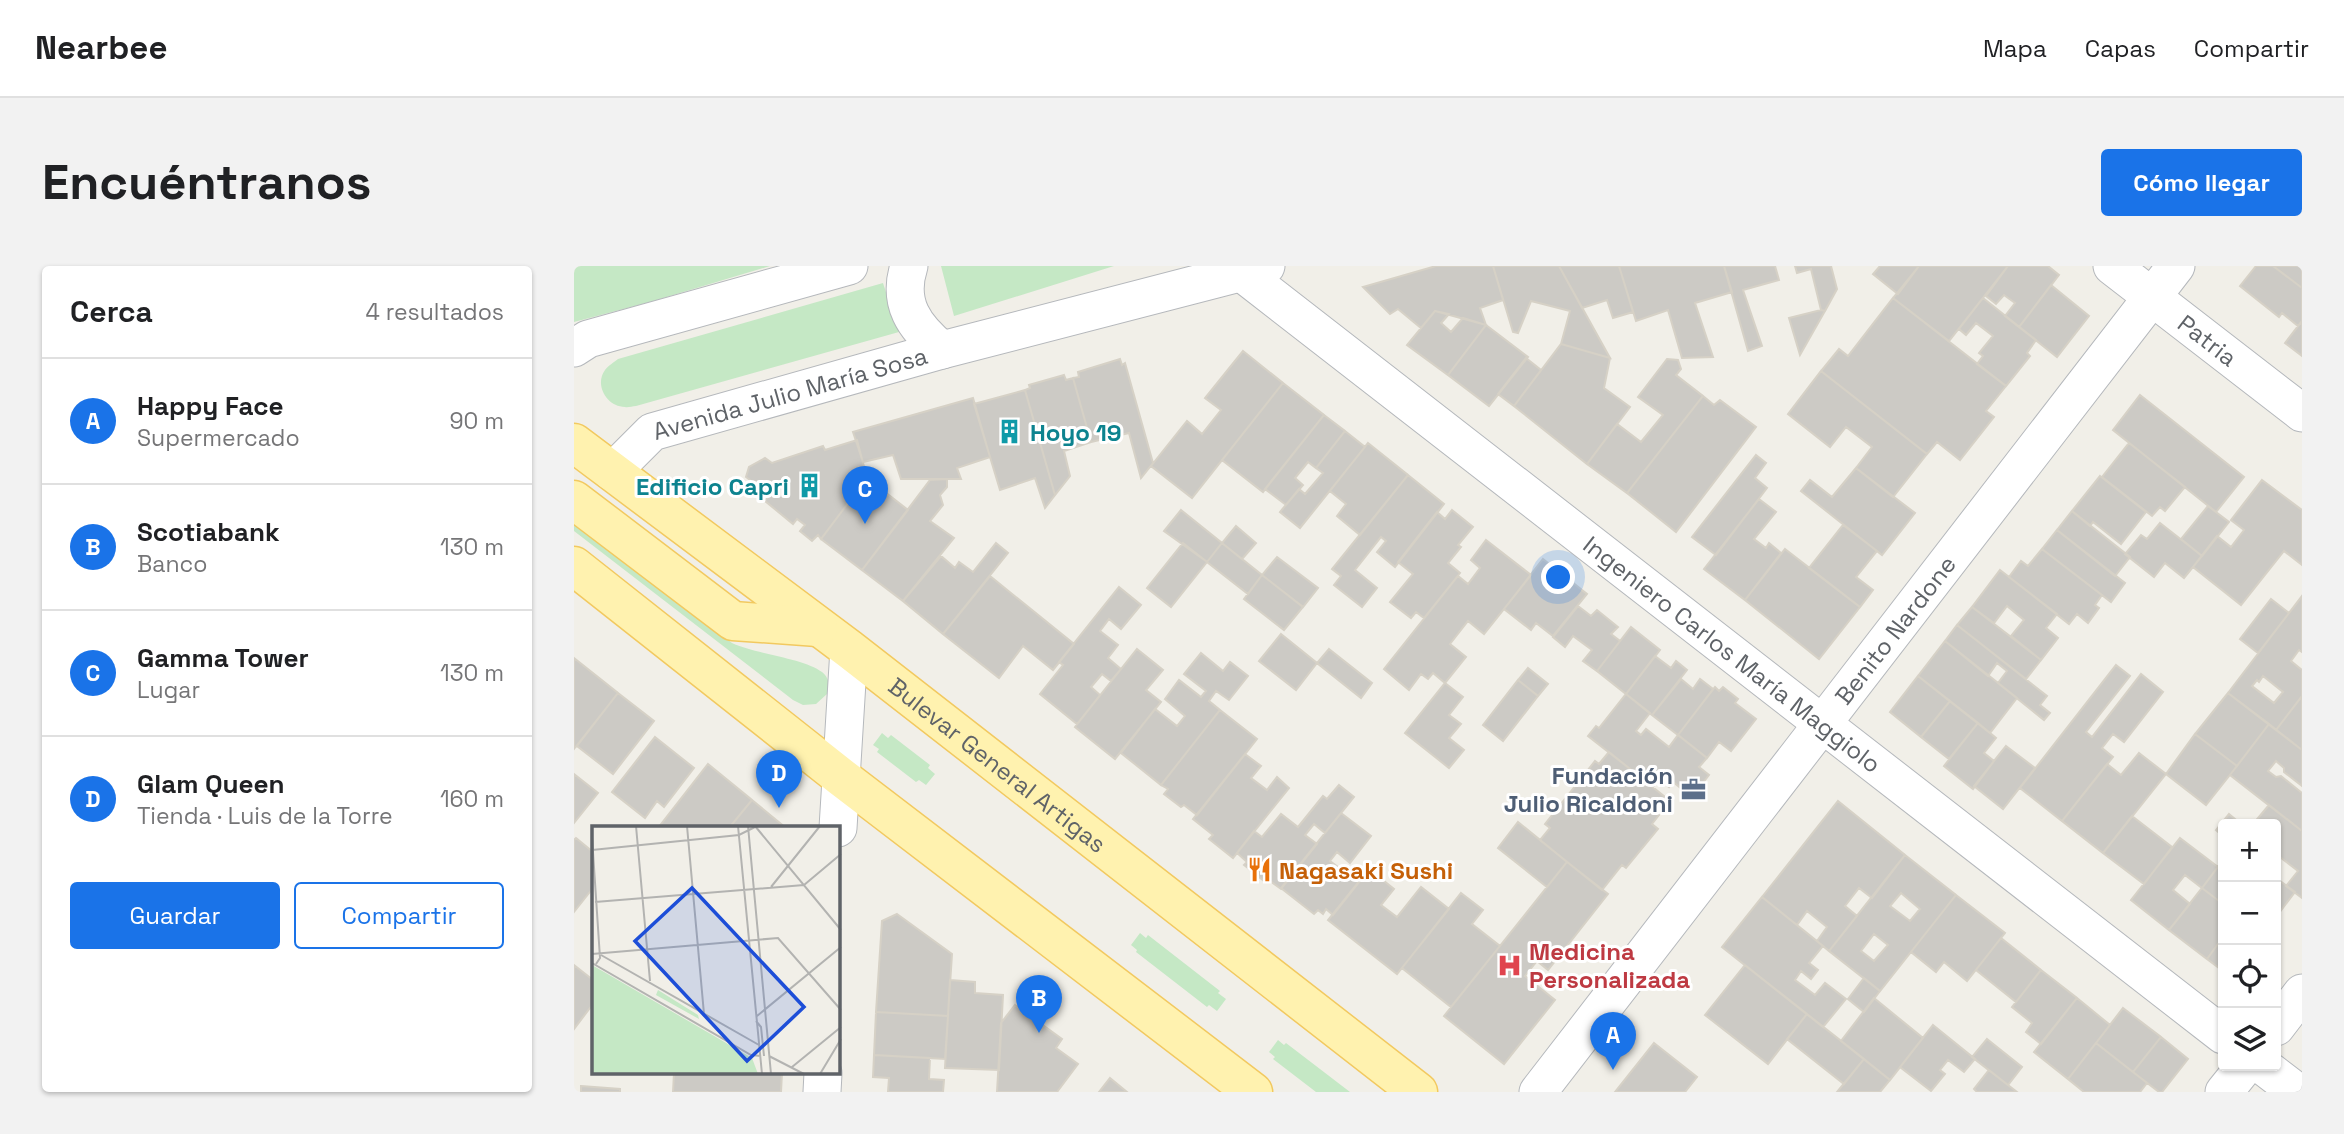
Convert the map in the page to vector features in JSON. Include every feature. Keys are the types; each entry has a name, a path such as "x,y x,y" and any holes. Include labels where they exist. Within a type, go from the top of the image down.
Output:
{"main road":[{"name":"Bulevar General Artigas","path":"574,443 849,649 1418,1092"},
{"path":"574,500 733,621 818,627"},
{"path":"574,566 841,777 1253,1092"}],"street":[{"path":"574,348 588,339 849,266"},
{"name":"Avenida Julio María Sosa","path":"909,266 905,278 907,307 922,333 942,350"},
{"name":"Patria","path":"2112,266 2302,413"},
{"name":"Benito Nardone","path":"1538,1092 2176,266"},
{"name":"Avenida Julio María Sosa","path":"612,472 652,432 942,350 1254,269"},
{"name":"Ingeniero Carlos María Maggiolo","path":"1254,269 1822,723 2218,1031"},
{"path":"838,826 849,649"},
{"path":"2281,1020 2302,993"},
{"path":"2224,1092 2241,1071"},
{"path":"2270,1071 2297,1092"},
{"path":"822,1092 823,1074"}],"green space":[{"path":"574,266 770,266 574,322"},
{"path":"941,266 1114,266 954,316"},
{"path":"883,283 899,332 636,406 619,406 604,394 602,376 618,359"},
{"path":"574,523 732,643 804,663 822,672 830,686 827,694 816,704 803,705 793,700 574,531"},
{"path":"882,733 888,738 891,735 930,765 928,768 935,774 926,785 919,780 916,782 877,752 879,749 873,745"},
{"path":"1140,933 1146,938 1148,935 1220,991 1218,993 1226,999 1217,1011 1209,1005 1207,1007 1136,952 1131,945"},
{"path":"1278,1040 1284,1045 1286,1043 1350,1092 1316,1092 1273,1059 1275,1057 1269,1052"}],"building":[{"path":"1436,266 1493,266 1503,300 1480,308 1486,325 1435,311 1421,328 1398,309 1390,314 1363,287"},
{"path":"1493,266 1559,266 1610,358 1561,344 1570,311 1531,301 1518,333 1513,332"},
{"path":"1559,266 1619,266 1633,312 1613,318 1607,300 1582,308"},
{"path":"1619,266 1724,266 1732,292 1695,303 1713,357 1682,358 1668,310 1636,321"},
{"path":"1724,266 1775,266 1779,280 1743,290 1762,346 1748,351"},
{"path":"1795,266 1831,266 1837,289 1825,311 1821,310 1811,269 1797,273"},
{"path":"1880,266 1919,266 1898,294 1873,274"},
{"path":"1919,266 2008,266 1949,341 1893,298"},
{"path":"2008,266 2048,266 2059,275 2019,327 2005,316 2015,303 2004,295 1996,304 1986,296"},
{"path":"2256,266 2273,266 2302,288 2302,321 2298,326 2282,313 2279,317 2240,286"},
{"path":"2273,266 2302,266 2302,288"},
{"path":"2051,285 2089,316 2057,357 2019,327"},
{"path":"1893,298 2006,386 1986,411 1994,417 1960,460 1937,442 1927,454 1821,371 1839,349 1848,356"},
{"path":"1983,298 2036,340 2027,353 2030,356 2006,386 1977,364 1983,356 1979,353 1993,336 1976,323 1966,335 1959,329"},
{"path":"1435,311 1449,314 1441,323 1451,332 1463,318 1486,325 1448,375 1407,345"},
{"path":"1825,311 1800,355 1789,318"},
{"path":"2302,321 2302,356 2285,343"},
{"path":"1486,325 1528,357 1489,406 1448,375"},
{"path":"1561,344 1610,358 1604,388 1630,407 1587,464 1514,406"},
{"path":"1243,351 1283,383 1192,498 1151,466 1187,421 1202,434 1221,410 1205,398"},
{"path":"1526,358 1541,370 1514,406 1498,394"},
{"path":"1120,359 1122,365 1125,363 1153,463 1141,478 1129,433 1091,442 1073,378 1079,377 1078,372"},
{"path":"1667,359 1678,360 1681,369 1676,375 1703,396 1627,493 1587,464 1617,424 1641,442 1663,415 1638,397"},
{"path":"1821,371 1927,454 1893,497 1856,468 1872,447 1846,427 1830,447 1788,414"},
{"path":"1064,375 1066,380 1073,378 1091,442 1064,451 1070,476 1055,495 1025,390 1030,388 1029,385"},
{"path":"1283,383 1324,415 1263,492 1222,460"},
{"name":"Hoyo 19","path":"1025,390 1055,495 1045,508 1035,478 1000,490 974,404"},
{"path":"2140,395 2244,477 2216,512 2113,430"},
{"path":"1703,396 1714,405 1720,400 1756,427 1676,532 1627,493"},
{"path":"973,398 990,457 957,468 961,479 901,479 893,455 863,462 853,432"},
{"path":"1324,415 1345,431 1316,468 1308,462 1295,478 1303,485 1286,505 1265,489"},
{"path":"1345,431 1365,447 1300,528 1280,512 1299,489 1305,494 1323,473 1316,468"},
{"name":"Edificio Capri","path":"857,440 867,478 821,539 818,535 812,541 800,531 805,525 797,519 793,524 765,501 769,495 746,477 749,467 765,458 772,463 823,446 825,450"},
{"path":"1368,443 1408,475 1360,535 1337,516 1346,504 1330,491"},
{"path":"2129,443 2185,487 2165,511 2160,507 2152,516 2102,477"},
{"path":"1756,455 1766,463 1755,478 1767,488 1716,555 1692,537"},
{"path":"1856,468 1915,513 1882,555 1801,491 1810,480 1832,497"},
{"path":"1408,475 1444,504 1395,567 1377,552 1386,541 1381,537 1355,570 1377,588 1362,607 1334,585 1341,576 1332,569"},
{"path":"2100,476 2146,512 2121,544 2093,522 2090,526 2072,511"},
{"path":"867,478 908,510 862,570 821,539"},
{"path":"947,479 947,487 940,495 943,505 930,521 954,538 903,601 862,570 930,480"},
{"path":"2262,480 2302,510 2302,565 2284,551 2241,605 2193,567 2217,536 2231,547 2244,530 2231,520"},
{"path":"1759,499 1776,512 1754,539 1766,548 1769,543 1781,553 1745,600 1704,569"},
{"path":"2208,506 2229,522 2202,556 2181,539"},
{"path":"1181,510 1222,543 1207,562 1164,531"},
{"path":"1452,510 1473,527 1448,563 1460,573 1424,618 1416,612 1411,618 1390,602 1413,574 1398,562 1437,512 1445,519"},
{"path":"2072,511 2130,557 2115,576 2057,530"},
{"path":"2160,523 2202,556 2184,578 2165,563 2154,577 2125,554 2141,535 2147,539"},
{"path":"1843,525 1877,551 1856,577 1873,590 1860,607 1809,568"},
{"path":"1236,526 1256,543 1242,559 1222,543"},
{"path":"2057,530 2125,583 2111,602 2042,549"},
{"path":"1486,540 1531,575 1484,634 1468,621 1450,644 1466,657 1445,683 1433,673 1428,679 1421,674 1409,690 1384,669 1458,576 1468,584 1480,568 1471,560"},
{"path":"996,543 1008,553 943,634 903,601 941,556 955,568 959,562 973,572"},
{"path":"1183,543 1207,562 1171,607 1147,588"},
{"path":"1222,543 1262,575 1248,594 1207,562"},
{"path":"1785,549 1860,607 1819,659 1745,600"},
{"path":"2042,549 2102,595 2095,605 2099,608 2088,623 2077,614 2069,624 2009,577 2021,561 2028,566"},
{"path":"1277,557 1318,588 1303,607 1262,575"},
{"path":"1543,559 1587,594 1553,636 1536,623 1531,630 1504,609"},
{"path":"2000,570 2057,614 2046,628 2058,638 2041,660 2011,636 2024,620 2007,606 1994,623 1972,607"},
{"path":"1262,575 1303,607 1284,630 1244,599"},
{"path":"990,576 1074,644 1053,670 1023,646 999,678 943,634"},
{"path":"1119,587 1141,605 1121,629 1109,619 1100,631 1118,645 1108,658 1121,669 1111,681 1102,674 1091,687 1100,695 1077,724 1040,694 1063,665 1059,662"},
{"path":"2302,596 2302,652 2299,650 2291,661 2302,670 2302,696 2276,730 2228,693","holes":["2263,676 2283,692 2274,703 2252,686"]},
{"path":"2271,599 2289,613 2258,653 2240,639"},
{"path":"1578,606 1591,616 1597,610 1618,627 1611,634 1620,641 1597,671 1583,661 1592,650 1573,636 1565,647 1553,637"},
{"path":"1972,607 2041,660 2026,679 1957,625"},
{"path":"1957,625 2047,696 2040,705 2050,713 2044,720 1998,683 2007,671 1997,663 1988,676 1945,641"},
{"path":"1631,627 1660,650 1626,694 1597,671"},
{"path":"1281,634 1317,663 1296,690 1259,661"},
{"path":"1945,641 2017,698 1990,733 1918,676"},
{"path":"1137,649 1163,670 1146,690 1161,702 1115,759 1075,727"},
{"path":"1329,649 1372,683 1361,698 1317,663"},
{"path":"1201,653 1223,671 1230,662 1248,676 1229,700 1216,691 1209,701 1220,710 1161,785 1121,753 1155,709 1177,726 1185,716 1165,699 1179,680 1201,697 1206,691 1184,674"},
{"path":"1655,656 1671,668 1676,661 1687,670 1652,715 1626,694"},
{"path":"574,658 618,693 574,749"},
{"path":"2116,665 2130,676 2086,732 2092,737 2141,674 2163,692 2124,742 2113,734 2102,748 2113,757 2062,821 2020,788"},
{"path":"1528,668 1548,684 1538,696 1518,680"},
{"path":"1918,676 1950,701 1921,737 1890,712"},
{"path":"1681,679 1693,689 1700,679 1713,689 1678,735 1652,715"},
{"path":"1518,680 1538,696 1503,741 1483,725"},
{"path":"1445,683 1463,697 1449,715 1461,724 1449,738 1464,750 1449,768 1405,733"},
{"path":"1715,687 1719,691 1723,687 1738,699 1735,703 1756,719 1731,751 1719,742 1707,758 1678,735"},
{"path":"618,693 654,721 613,774 577,746"},
{"path":"2228,693 2269,724 2237,766 2195,734"},
{"path":"1626,694 1650,713 1636,731 1641,735 1646,729 1669,747 1678,735 1707,758 1699,767 1709,775 1692,797 1673,782 1669,787 1659,779 1653,787 1588,736 1596,726 1599,728"},
{"path":"2302,696 2302,750 2276,730"},
{"path":"1950,701 1978,723 1949,759 1921,737"},
{"path":"1220,710 1257,739 1197,815 1164,794 1168,789 1161,785"},
{"path":"1978,723 1996,738 1984,753 1994,761 1973,789 1944,766"},
{"path":"2269,724 2302,750 2302,786 2284,772 2284,768 2276,761 2268,771 2276,777 2281,776 2302,793 2302,831 2230,775"},
{"path":"2195,734 2237,766 2206,805 2166,774"},
{"path":"655,737 694,768 664,807 657,801 645,818 612,792"},
{"path":"2006,746 2035,768 2003,809 1974,786"},
{"path":"1609,752 1670,801 1652,824 1658,829 1626,868 1622,865 1602,890 1540,840 1550,828 1545,824 1595,761 1599,764"},
{"path":"2139,753 2166,774 2103,853 2062,821 2107,764 2121,775"},
{"path":"1245,754 1261,766 1251,778 1267,790 1277,777 1289,788 1233,858 1209,839 1213,835 1193,819"},
{"path":"708,764 752,800 731,826 660,826"},
{"path":"574,774 598,793 574,823"},
{"path":"1339,785 1354,797 1325,833 1314,824 1305,835 1317,844 1281,889 1266,878 1264,881 1244,865 1247,862 1237,853 1254,831 1262,837 1281,814 1298,827 1323,796 1327,799"},
{"path":"752,800 784,826 731,826"},
{"path":"1838,801 1905,855 1872,898 1859,888 1845,906 1857,916 1829,951 1817,941 1827,927 1807,911 1797,925 1762,897"},
{"path":"2269,805 2302,831 2302,898 2286,886 2298,871 2281,858 2281,819 2257,819"},
{"path":"1341,813 1371,836 1350,863 1337,852 1330,861 1360,881 1333,915 1326,909 1323,914 1318,910 1314,914 1281,888"},
{"path":"2132,816 2172,847 2144,884 2103,853"},
{"path":"1518,822 1567,862 1547,887 1498,848"},
{"path":"576,838 592,851 592,889 574,912"},
{"path":"2180,838 2218,867 2202,888 2185,875 2173,890 2190,904 2169,930 2131,900"},
{"path":"1905,855 1956,895 1880,991 1829,951","holes":["1901,893 1920,909 1910,921 1890,906","1874,934 1888,945 1874,961 1861,951"]},
{"name":"Medicina Personalizada","path":"1567,862 1608,894 1548,970 1537,961 1525,976 1555,1000 1504,1064 1444,1016"},
{"path":"2218,867 2218,900 2202,888"},
{"path":"1369,869 1394,889 1381,905 1397,917 1421,887 1449,909 1397,974 1328,920"},
{"path":"2281,882 2295,892 2281,910"},
{"path":"2202,888 2218,900 2218,944 2207,959 2169,930"},
{"path":"1461,893 1483,910 1472,924 1500,946 1451,1007 1402,968"},
{"path":"1956,895 2005,933 1967,981 1944,962 1936,972 1911,952"},
{"path":"1762,897 1823,946 1809,963 1818,970 1811,979 1801,971 1795,980 1815,995 1825,983 1846,999 1823,1027 1722,947"},
{"path":"897,914 952,954 948,1016 876,1012 882,921"},
{"path":"2001,938 2041,970 2016,1002 1976,970"},
{"path":"2218,944 2218,967 2207,959"},
{"path":"574,965 592,979 592,1005 574,1029"},
{"path":"1745,965 1807,1014 1768,1064 1705,1015"},
{"path":"2041,970 2077,998 2041,1044 2026,1032 2032,1023 2012,1007"},
{"path":"1864,978 1880,991 1864,1012 1848,999"},
{"path":"950,980 975,982 975,993 1003,995 999,1070 945,1068"},
{"path":"1874,998 1923,1038 1890,1080 1841,1041"},
{"path":"2077,998 2110,1025 2068,1079 2034,1052"},
{"path":"1015,1005 1062,1039 1056,1048 1078,1064 1057,1092 997,1092 1001,1023"},
{"path":"2123,1008 2161,1037 2133,1072 2096,1043"},
{"path":"876,1012 948,1016 945,1059 874,1055"},
{"path":"1807,1014 1864,1059 1844,1084 1787,1039"},
{"path":"1933,1025 1975,1059 1964,1072 1948,1060 1940,1070 1945,1074 1931,1091 1900,1067"},
{"path":"2161,1037 2188,1059 2162,1092 2159,1092 2133,1072"},
{"path":"1987,1039 2022,1067 2008,1085 1972,1057"},
{"path":"1654,1043 1697,1077 1685,1092 1615,1092"},
{"path":"2096,1043 2147,1083 2140,1092 2084,1092 2068,1079"},
{"path":"874,1055 930,1058 929,1079 944,1080 943,1092 888,1092 889,1078 873,1077"},
{"path":"1864,1059 1890,1080 1880,1092 1837,1092"},
{"path":"1989,1070 2017,1092 1977,1092 1974,1089"},
{"path":"674,1074 782,1074 781,1092 673,1092"},
{"path":"1110,1078 1127,1092 1099,1092"},
{"path":"581,1086 620,1089 620,1092 581,1092"}],"place":[{"name":"Hoyo 19","path":"1010,432"},
{"name":"Edificio Capri","path":"809,486"},
{"name":"Gamma Tower","path":"865,524"},
{"name":"Fundación Julio Ricaldoni","path":"1693,789"},
{"name":"Glam Queen","path":"779,808"},
{"name":"Nagasaki Sushi","path":"1259,870"},
{"name":"Medicina Personalizada","path":"1509,965"},
{"name":"Scotiabank","path":"1039,1033"},
{"name":"Happy Face","path":"1613,1070"}]}
